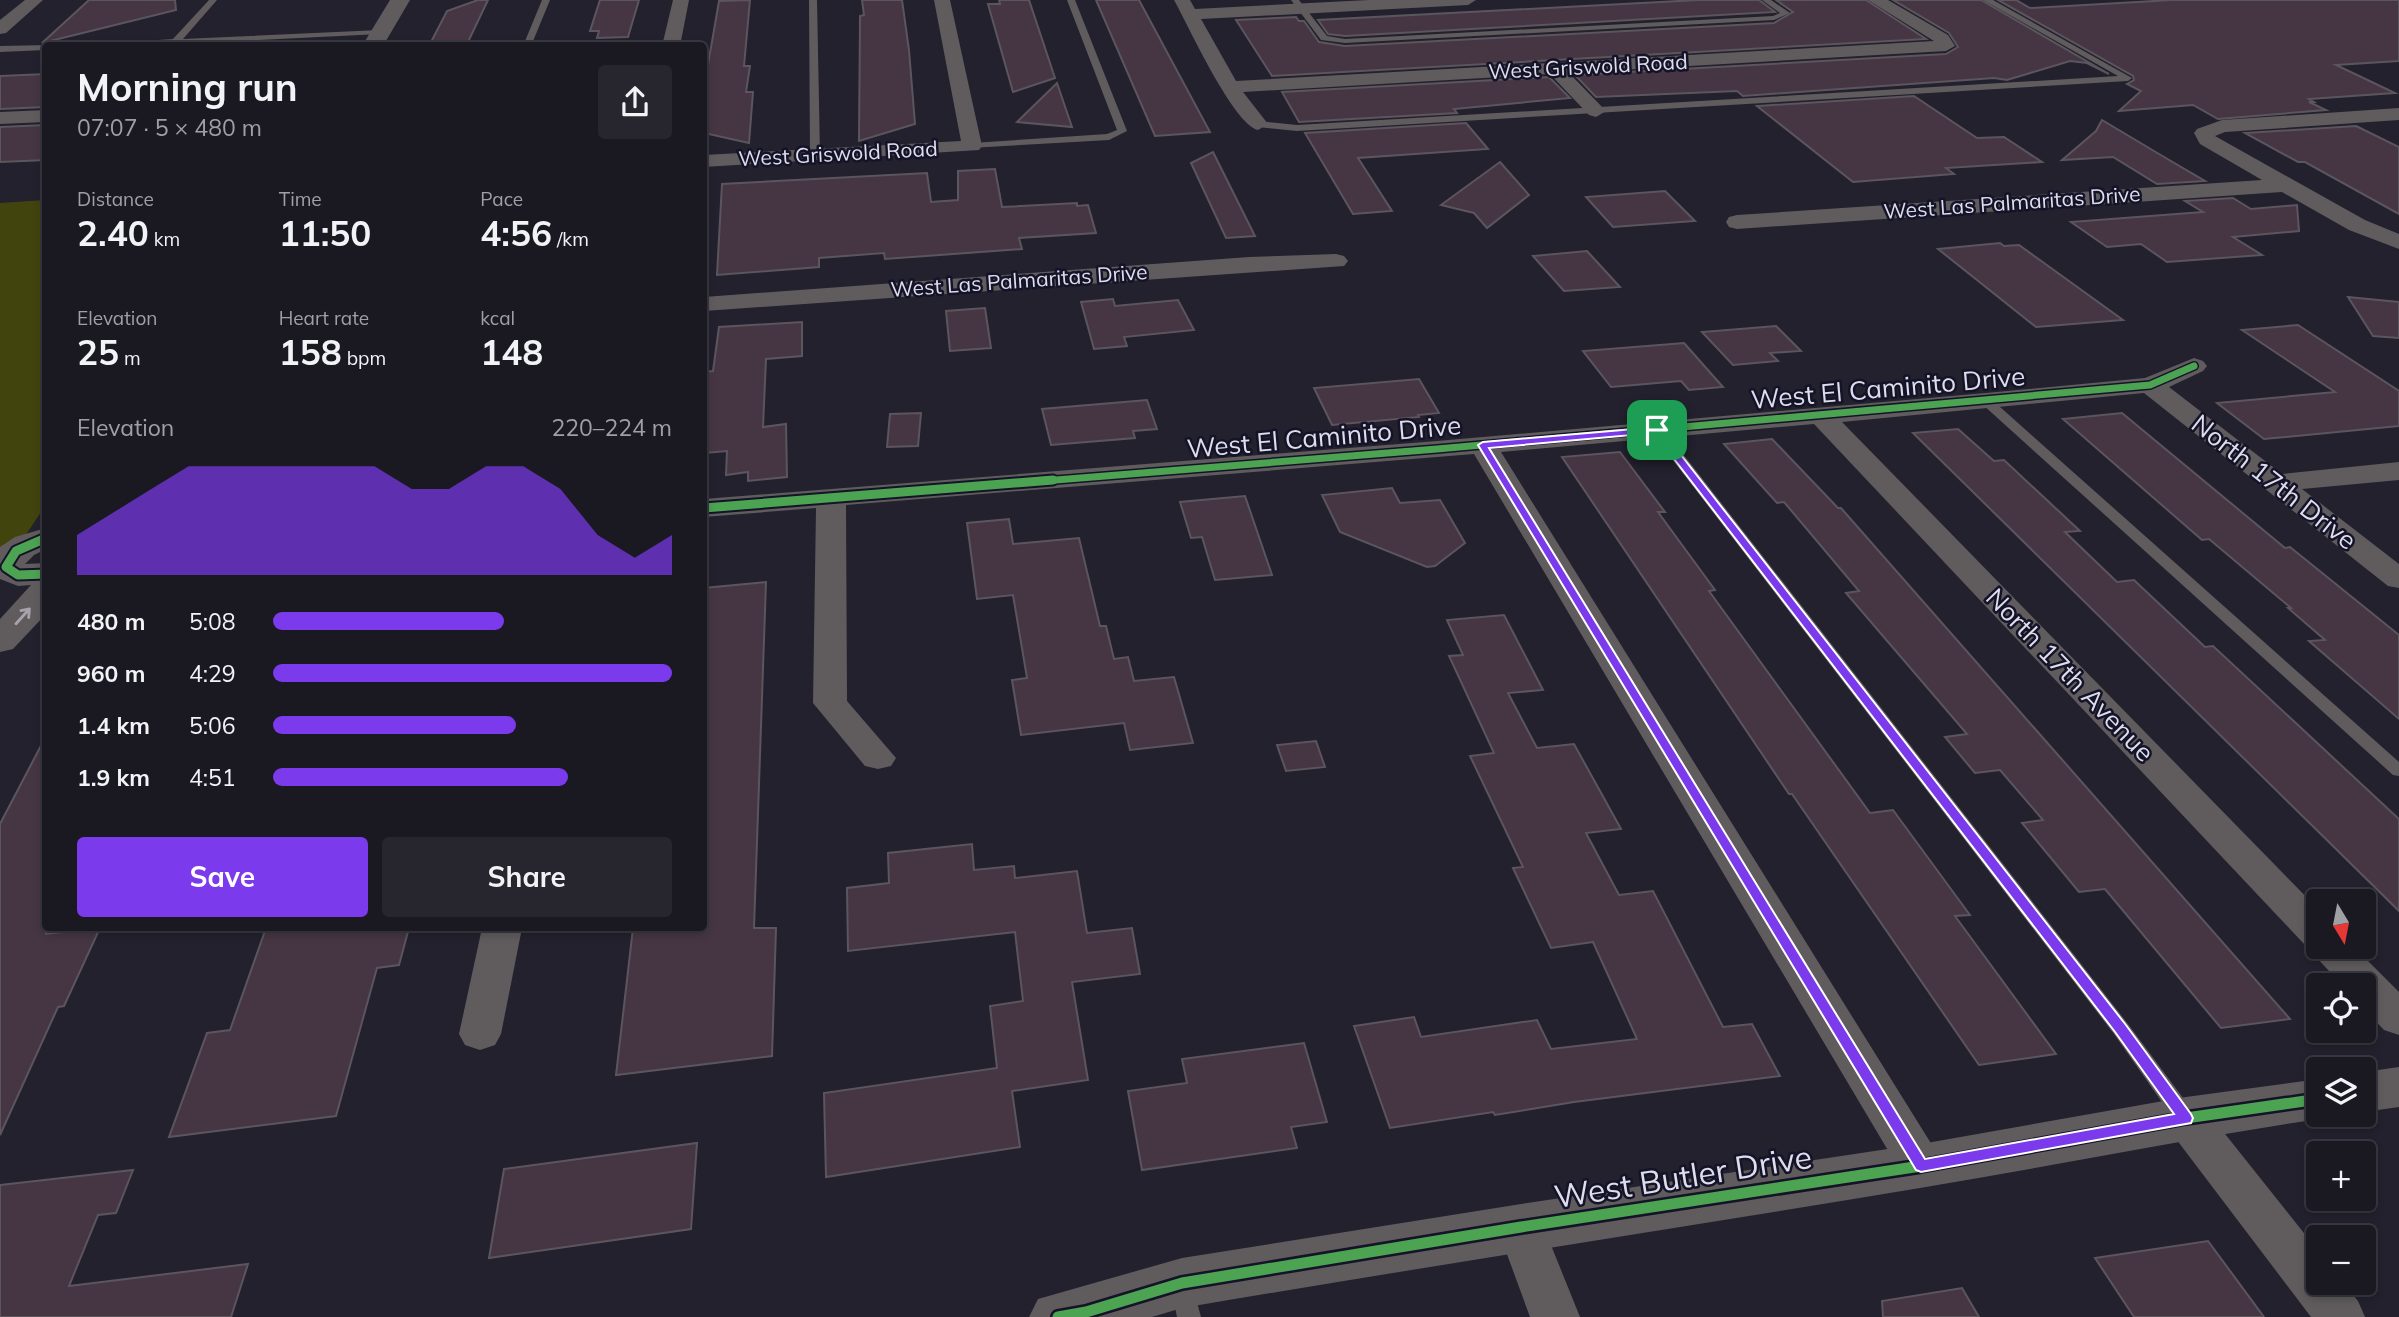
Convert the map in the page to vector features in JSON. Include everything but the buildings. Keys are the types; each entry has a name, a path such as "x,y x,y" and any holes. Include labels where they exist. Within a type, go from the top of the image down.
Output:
{"street":[{"path":"0,29 35,0"},
{"path":"376,39 400,0"},
{"path":"672,42 681,0"},
{"path":"942,0 972,146"},
{"path":"1258,124 1231,87 1186,7 1468,0"},
{"name":"West Griswold Road","path":"1231,87 1946,46 1942,39 1876,0"},
{"path":"1555,69 1596,111"},
{"path":"2399,114 2222,126 2204,133 2207,140 2218,147 2357,225 2399,242"},
{"path":"0,118 42,116"},
{"name":"West Griswold Road","path":"707,161 972,146"},
{"name":"West Las Palmaritas Drive","path":"1737,222 2287,185"},
{"name":"West Las Palmaritas Drive","path":"707,304 1249,264 1336,261"},
{"name":"West El Caminito Drive","path":"707,508 1986,401 2150,385 2194,366"},
{"name":"North 17th Drive","path":"2150,385 2399,579"},
{"name":"North 17th Avenue","path":"1821,416 2306,921"},
{"path":"1483,445 1921,1166"},
{"path":"2277,484 2399,471"},
{"path":"831,497 830,703 878,758"},
{"path":"26,556 30,576 42,574"},
{"path":"0,641 42,595"},
{"path":"480,1034 501,931"},
{"path":"2342,959 2399,1019"},
{"path":"2376,1090 2399,1087"},
{"name":"West Butler Drive","path":"1058,1317 1185,1300 1521,1227 1921,1166 2186,1118 2306,1101"},
{"path":"2186,1118 2340,1317"},
{"path":"1521,1227 1555,1317"}],"lane":[{"path":"176,41 213,0"},
{"path":"529,42 546,0"},
{"path":"813,0 815,155"},
{"path":"972,146 1109,137 1122,131 1071,0"},
{"path":"1298,4 1324,38 1345,41 1774,19 1786,13 1766,0"},
{"path":"1258,124 1297,128 2128,78 1987,0"},
{"path":"156,42 376,39"},
{"path":"0,49 42,47"},
{"path":"1986,401 2399,771"},
{"path":"1657,430 2121,1028 2186,1118"}],"shaded area":[{"path":"42,200 42,511 0,574 0,203"}],"cycle path":[{"path":"707,508 1437,449 1986,401 2150,385 2194,366"},
{"path":"42,539 16,551 11,555 6,567 18,575 42,574"},
{"path":"1058,1317 1086,1312 1182,1283 1521,1227 1921,1166 2186,1118 2306,1101"}],"route":[{"path":"1657,430 2121,1028 2186,1118 1921,1166 1483,445 1657,430"}]}
